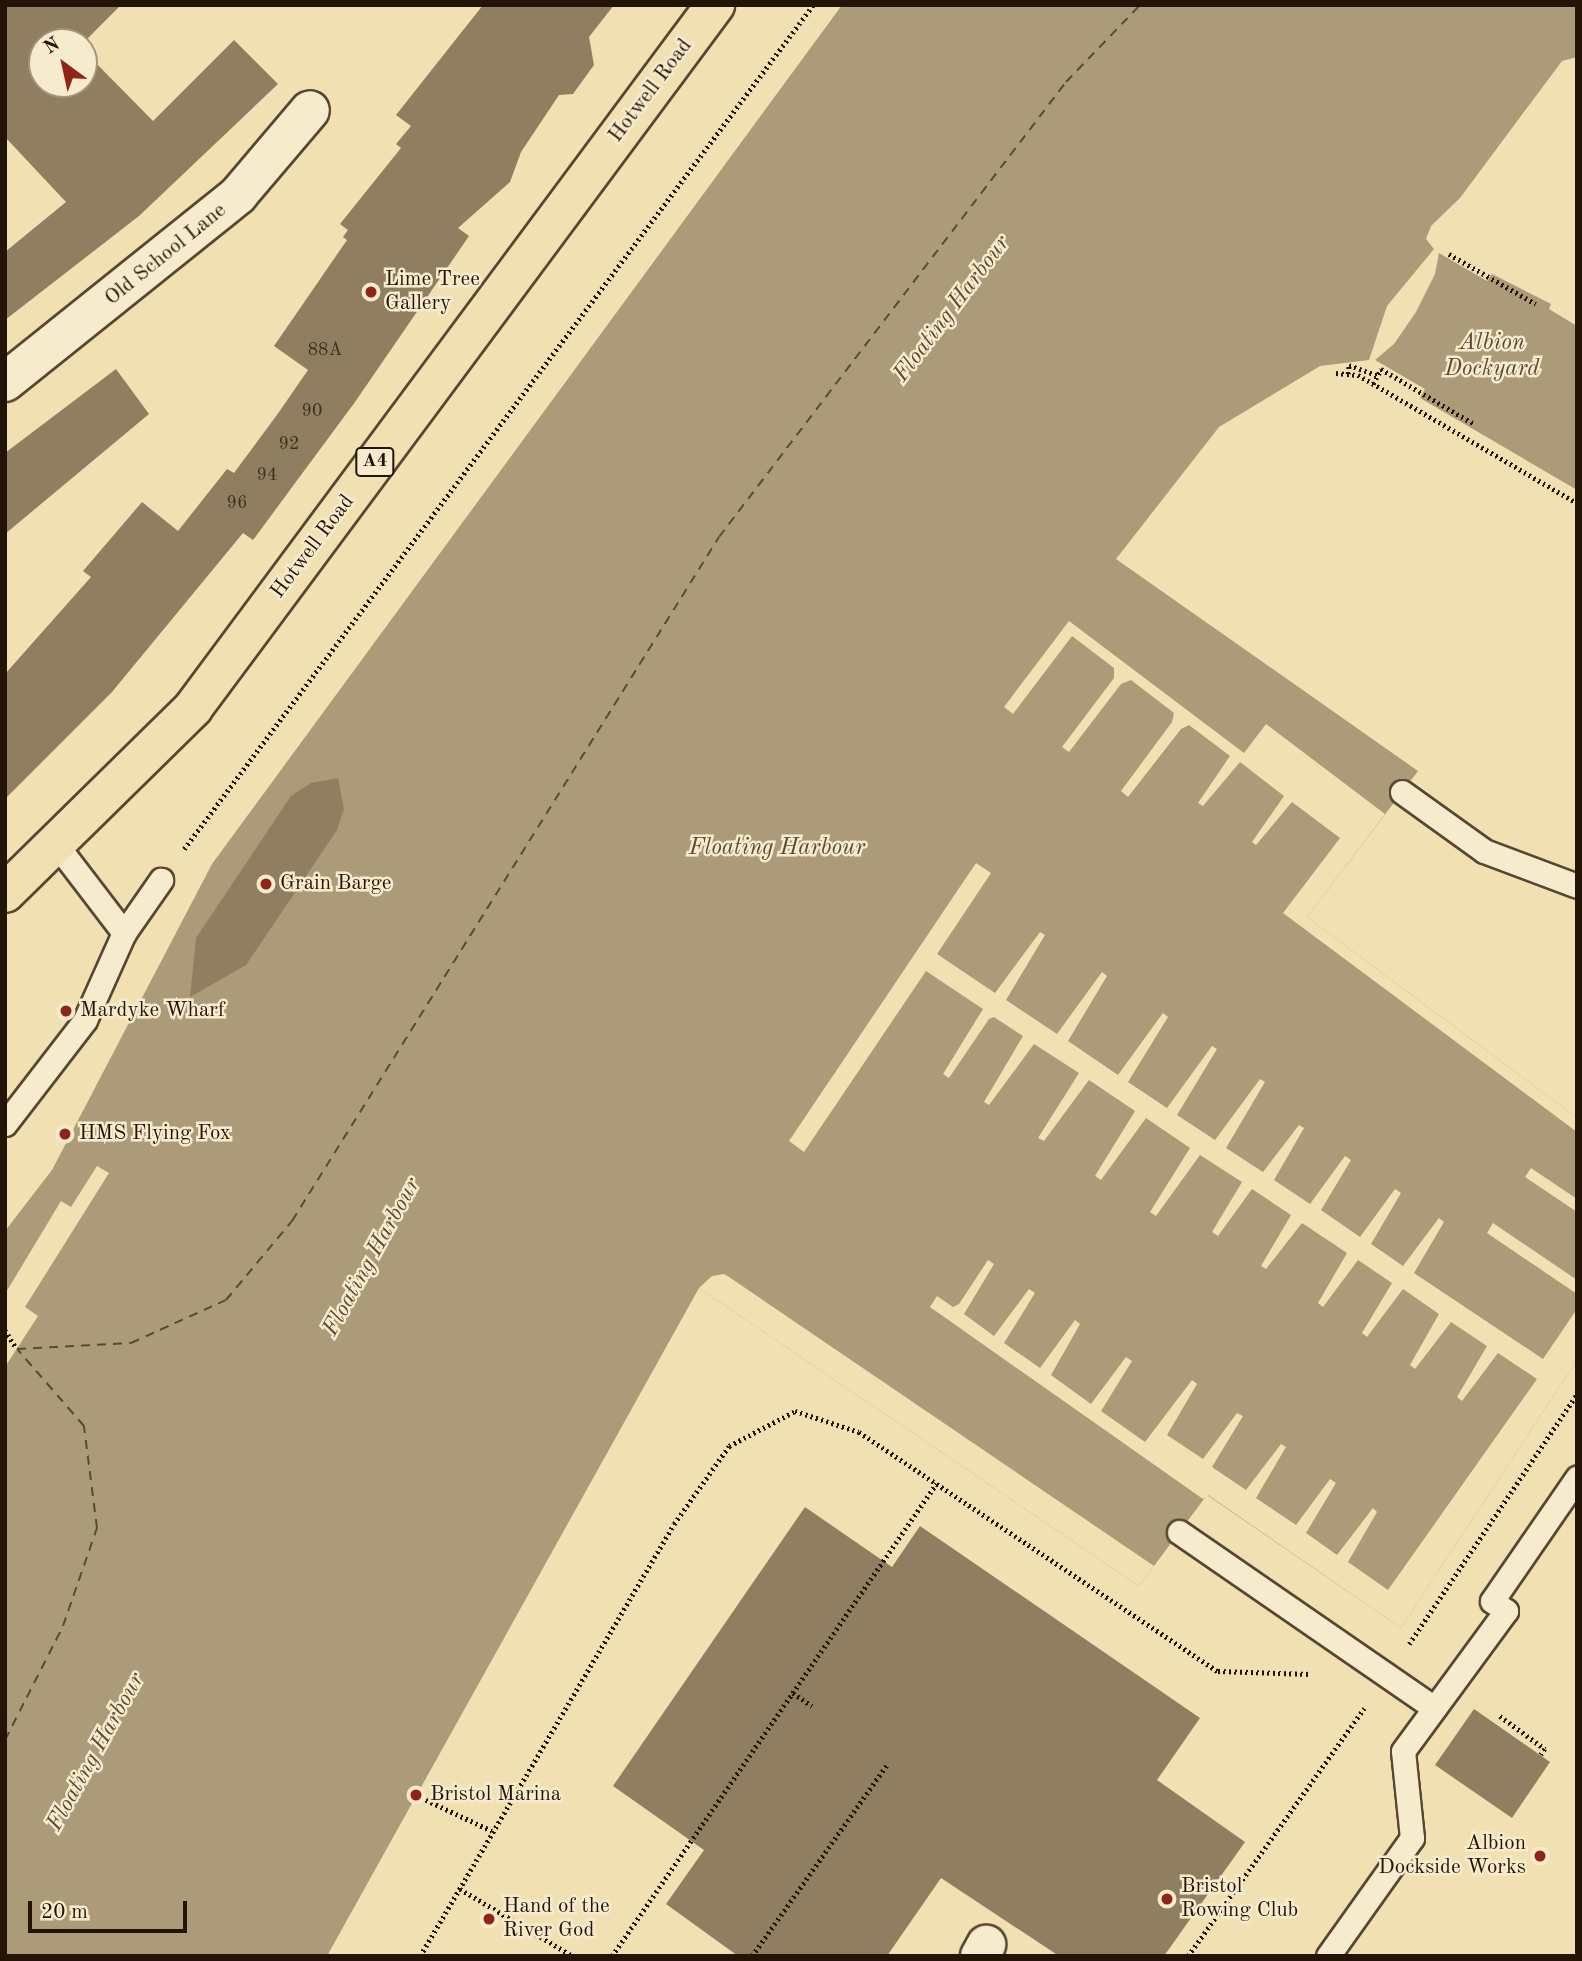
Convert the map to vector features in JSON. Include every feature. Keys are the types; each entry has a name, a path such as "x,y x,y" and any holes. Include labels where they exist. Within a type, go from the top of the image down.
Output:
{"main road":[{"name":"Hotwell Road","path":"5,893 193,708 715,5"}],"street":[{"name":"Old School Lane","path":"5,382 238,195 310,110"}],"lane":[{"path":"1402,792 1484,851 1577,886"},
{"path":"56,844 124,933"},
{"path":"5,1124 85,1020 124,933 161,880"},
{"path":"1328,1956 1412,1838 1403,1751 1507,1611 1492,1601 1577,1478"},
{"path":"1179,1532 1434,1708"}],"path":[{"path":"161,880 813,5"},
{"path":"1450,254 1536,304"},
{"path":"1348,374 1349,365 1377,375"},
{"path":"1373,384 1381,369 1475,424"},
{"path":"1336,373 1348,374 1373,384 1577,503"},
{"path":"5,1331 17,1349"},
{"path":"1188,1956 1387,1676 1577,1394"},
{"path":"421,1956 674,1524 729,1446 795,1412 859,1432 1218,1671 1387,1676"},
{"path":"611,1956 936,1484"},
{"path":"793,1693 812,1706"},
{"path":"1500,1716 1545,1749 1541,1755"},
{"path":"751,1956 888,1763"},
{"path":"416,1795 492,1831"},
{"path":"460,1889 573,1956"}],"water":[{"name":"Floating Harbour","path":"842,5 1577,5 1577,57 1562,61 1460,198 1431,226 1426,239 1434,249 1387,306 1369,360 1320,366 1219,427 1116,559 1418,771 1307,917 1577,1118 1577,1360 1401,1628 1207,1495 1139,1586 699,1288 327,1956 5,1956 5,1231 52,1170 212,864"},
{"name":"Albion Dockyard","path":"1439,253 1487,281 1492,274 1551,304 1549,309 1577,326 1577,490 1420,398 1425,389 1375,360 1394,344 1416,312 1435,274"}],"pier":[{"path":"1069,621 1244,753 1266,724 1385,814 1307,917 1577,1118 1577,1132 1283,913 1340,838 1292,802 1256,845 1252,842 1284,796 1240,762 1203,806 1198,803 1230,756 1189,725 1181,729 1128,797 1121,791 1172,722 1174,713 1131,680 1121,684 1069,752 1062,747 1114,678 1114,668 1072,636 1013,714 1004,707"},
{"path":"976,863 991,873 937,954 995,993 1040,932 1045,935 1006,1000 1057,1034 1102,972 1107,976 1068,1041 1118,1075 1163,1013 1168,1017 1128,1082 1167,1108 1212,1046 1217,1049 1177,1115 1215,1140 1260,1079 1265,1082 1226,1148 1263,1172 1299,1125 1304,1128 1274,1180 1310,1204 1345,1156 1351,1160 1321,1210 1360,1237 1395,1189 1401,1193 1371,1244 1403,1266 1439,1218 1444,1222 1414,1273 1543,1359 1577,1309 1577,1360 1401,1628 1208,1495 1203,1499 930,1307 937,1296 953,1307 959,1304 988,1260 994,1264 964,1314 994,1336 1029,1289 1035,1293 1004,1343 1040,1368 1075,1320 1080,1324 1051,1375 1091,1404 1126,1357 1132,1361 1101,1411 1145,1442 1192,1380 1197,1384 1167,1435 1203,1459 1237,1413 1243,1416 1212,1467 1246,1490 1281,1444 1286,1447 1256,1498 1296,1525 1330,1479 1336,1483 1306,1533 1337,1555 1373,1508 1377,1512 1348,1562 1388,1590 1537,1379 1498,1353 1462,1401 1457,1397 1487,1346 1451,1322 1415,1369 1410,1365 1439,1314 1403,1289 1367,1337 1362,1333 1392,1283 1358,1260 1323,1307 1318,1303 1347,1253 1302,1223 1266,1269 1261,1266 1291,1215 1252,1189 1218,1236 1212,1232 1242,1182 1200,1155 1156,1216 1150,1212 1190,1148 1146,1118 1101,1180 1095,1176 1135,1111 1089,1080 1044,1141 1038,1138 1079,1073 1034,1044 989,1105 984,1102 1023,1036 994,1017 989,1019 949,1078 943,1074 983,1009 926,971 804,1152 789,1141"},
{"path":"97,1166 109,1173 25,1307 38,1316 5,1367 5,1294 61,1201 71,1207"},
{"path":"1531,1168 1577,1199 1577,1212 1525,1177"},
{"path":"1493,1223 1577,1280 1577,1294 1487,1233"},
{"path":"724,1274 1154,1566 1139,1586 699,1288 712,1276"}],"building":[{"path":"5,5 121,5 98,28 28,28 28,98 98,98 98,65 153,121 234,40 278,84 139,216 5,320 5,252 66,202 5,137"},
{"path":"483,5 614,5 589,37 594,65 573,94 559,95 521,152 510,182 458,228 469,236 355,402 253,540 243,533 112,692 5,799 5,674 91,577 83,571 142,502 178,531 227,469 234,473 279,412 308,370 274,346 347,240 343,237 348,230 340,224 401,148 396,144 411,126 396,115"},
{"path":"116,369 149,414 5,534 5,453"},
{"name":"Grain Barge","path":"338,778 344,809 337,830 246,965 190,997 196,938 291,796 311,783"},
{"path":"805,1507 892,1567 920,1526 1200,1718 1157,1780 1245,1842 1164,1956 1059,1956 941,1878 887,1956 738,1956 666,1904 704,1850 613,1786"},
{"path":"1474,1709 1550,1762 1512,1818 1435,1765"}],"ferry route":[{"path":"17,1349 131,1343 226,1300 292,1221 719,537 1066,82 1140,5"},
{"path":"5,1740 63,1626 97,1528 84,1426 18,1350"}],"place":[{"name":"Lime Tree Gallery","path":"371,292"},
{"name":"Grain Barge","path":"266,884"},
{"name":"Mardyke Wharf","path":"66,1011"},
{"name":"HMS Flying Fox","path":"65,1134"},
{"name":"Bristol Marina","path":"416,1795"},
{"name":"Albion Dockside Works","path":"1540,1856"},
{"name":"Bristol Rowing Club","path":"1167,1899"},
{"name":"Hand of the River God","path":"489,1919"}]}
